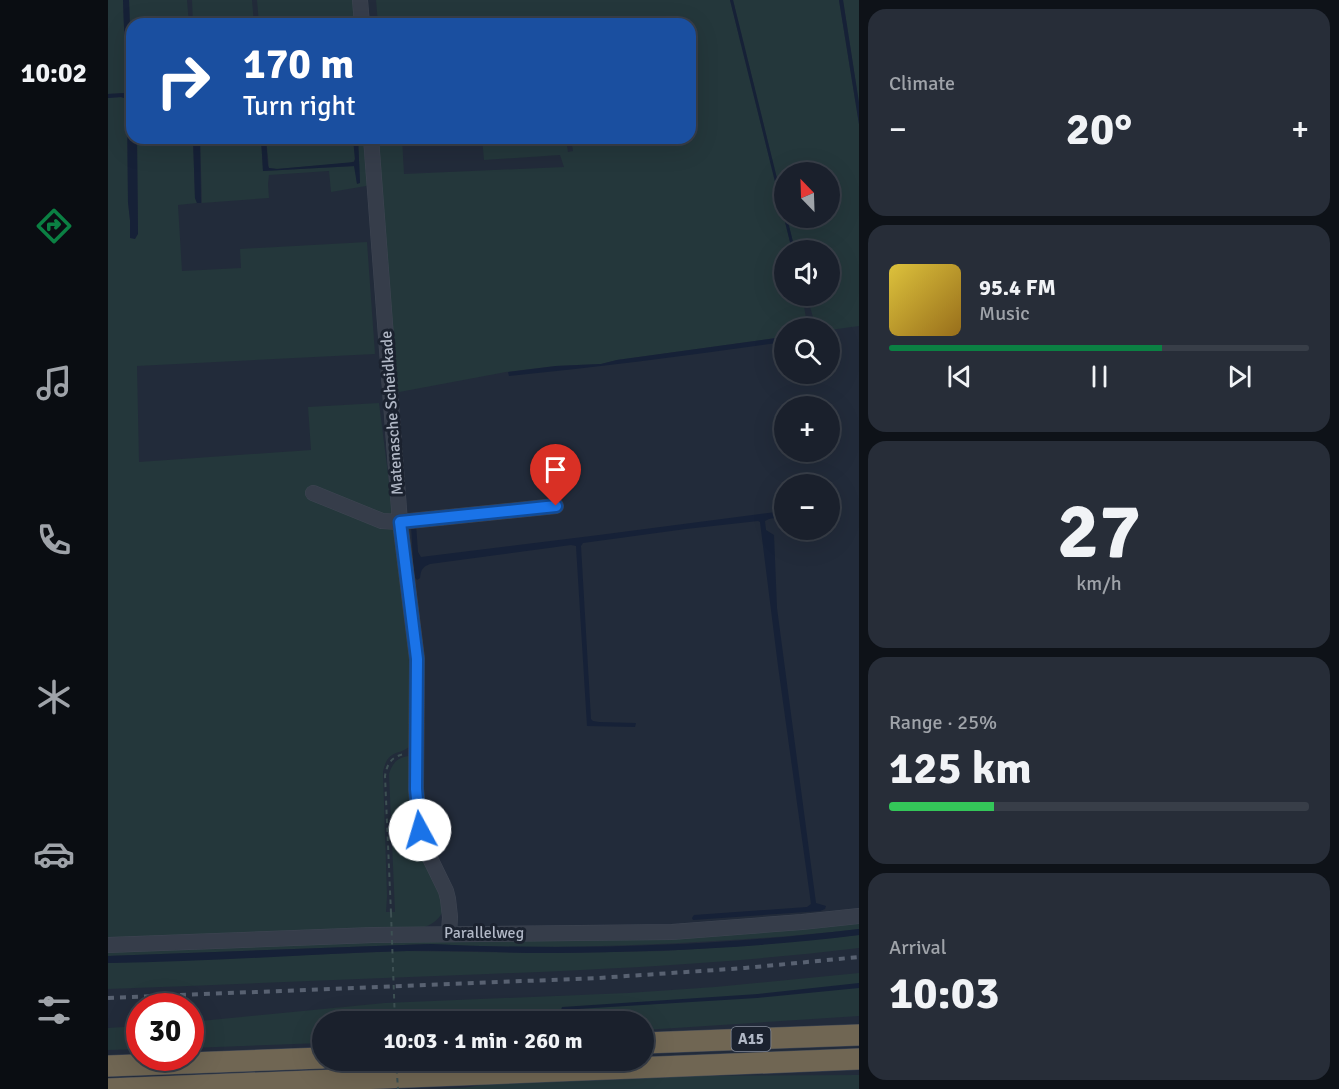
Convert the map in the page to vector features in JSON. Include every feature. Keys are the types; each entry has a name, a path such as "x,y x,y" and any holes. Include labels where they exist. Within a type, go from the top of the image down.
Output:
{"highway":[{"name":"A15","path":"654,1044 859,1035"},
{"path":"108,1066 312,1058"},
{"name":"A15","path":"108,1089 859,1059"}],"street":[{"path":"360,0 362,18"},
{"name":"Matenasche Scheidkade","path":"371,144 400,522 417,659 416,789 420,830 448,899 449,933"},
{"path":"313,493 382,521 400,522 556,506"},
{"name":"Parallelweg","path":"108,945 449,933 672,932 859,916"}],"path":[{"path":"395,1011 386,769 396,756 417,752"},
{"path":"397,1071 398,1089"}],"green space":[{"path":"108,0 123,0 125,93 108,94"},
{"path":"129,0 187,0 188,18 130,18"},
{"path":"192,0 252,0 254,18 193,18"},
{"path":"257,0 355,0 356,18 258,18"},
{"path":"376,0 730,0 774,177 774,228 787,228 790,240 774,240 774,306 804,306 806,318 774,318 774,338 601,364 506,372 394,393 374,144 402,144 404,174 564,167 560,155 484,160 483,144 567,144 568,152 573,151 572,144 696,144 696,18 378,18"},
{"path":"733,0 839,0 859,124 859,326 840,329 840,318 813,318 810,306 840,306 840,240 792,240 790,228 840,228 840,162 774,162 774,166"},
{"path":"843,0 859,0 859,103"},
{"path":"108,98 126,99 128,202 130,220 138,234 137,144 193,144 197,203 178,205 182,271 241,268 240,249 367,242 375,354 137,366 139,462 311,450 308,407 379,403 411,655 411,745 391,756 383,772 386,912 395,912 389,774 396,761 410,756 411,799 441,893 443,911 436,921 426,926 418,929 108,939"},
{"path":"200,144 261,144 263,171 355,166 357,183 360,183 358,144 366,144 368,184 366,186 331,192 329,171 269,175 269,198 202,203"},
{"path":"267,144 354,144 355,159 350,163 269,168"},
{"path":"859,922 859,929 841,931 643,945 537,947 431,944 108,956 108,950"},
{"path":"859,935 859,948 720,962 627,968 108,989 108,963 406,951 553,953 663,951"},
{"path":"859,973 859,1016 654,1029 654,1011 312,1011 312,1043 204,1048 204,1021 385,1003 715,987"},
{"path":"126,1027 126,1049 108,1050 108,1028"},
{"path":"859,1075 859,1089 437,1089 472,1087 493,1082 683,1076"}],"water":[{"path":"123,0 129,0 130,18 126,18 126,81"},
{"path":"730,0 733,0 774,166 774,178"},
{"path":"839,0 843,0 859,103 859,124"},
{"path":"126,81 126,99 108,98 108,94 125,93"},
{"path":"127,144 137,144 138,234 135,239 130,238"},
{"path":"193,144 200,144 201,203 197,203"},
{"path":"261,144 266,144 269,168 277,169 354,162 354,144 358,144 360,183 357,184 354,166 263,171"},
{"path":"786,228 790,228 792,240 790,240"},
{"path":"774,338 774,343 578,369 509,376 508,372 556,366 601,364"},
{"path":"774,512 774,518 765,521 766,530 774,535 777,608 816,903 826,906 825,909 693,920 692,918 694,915 807,907 811,904 760,522 686,529 583,543 581,546 591,719 599,722 636,723 635,727 587,726 576,546 430,564 422,569 420,578 417,580 414,576 411,525 416,524 418,552 421,557"},
{"path":"859,929 859,935 744,946 667,950 552,953 407,951 108,963 108,956 431,944 538,947 645,946"},
{"path":"859,983 859,988 757,998 561,1010 562,1007 758,994"}],"railway":[{"path":"108,998 598,978 745,968 859,957"}],"route":[{"path":"420,830 416,789 417,659 400,522 556,506"}]}
